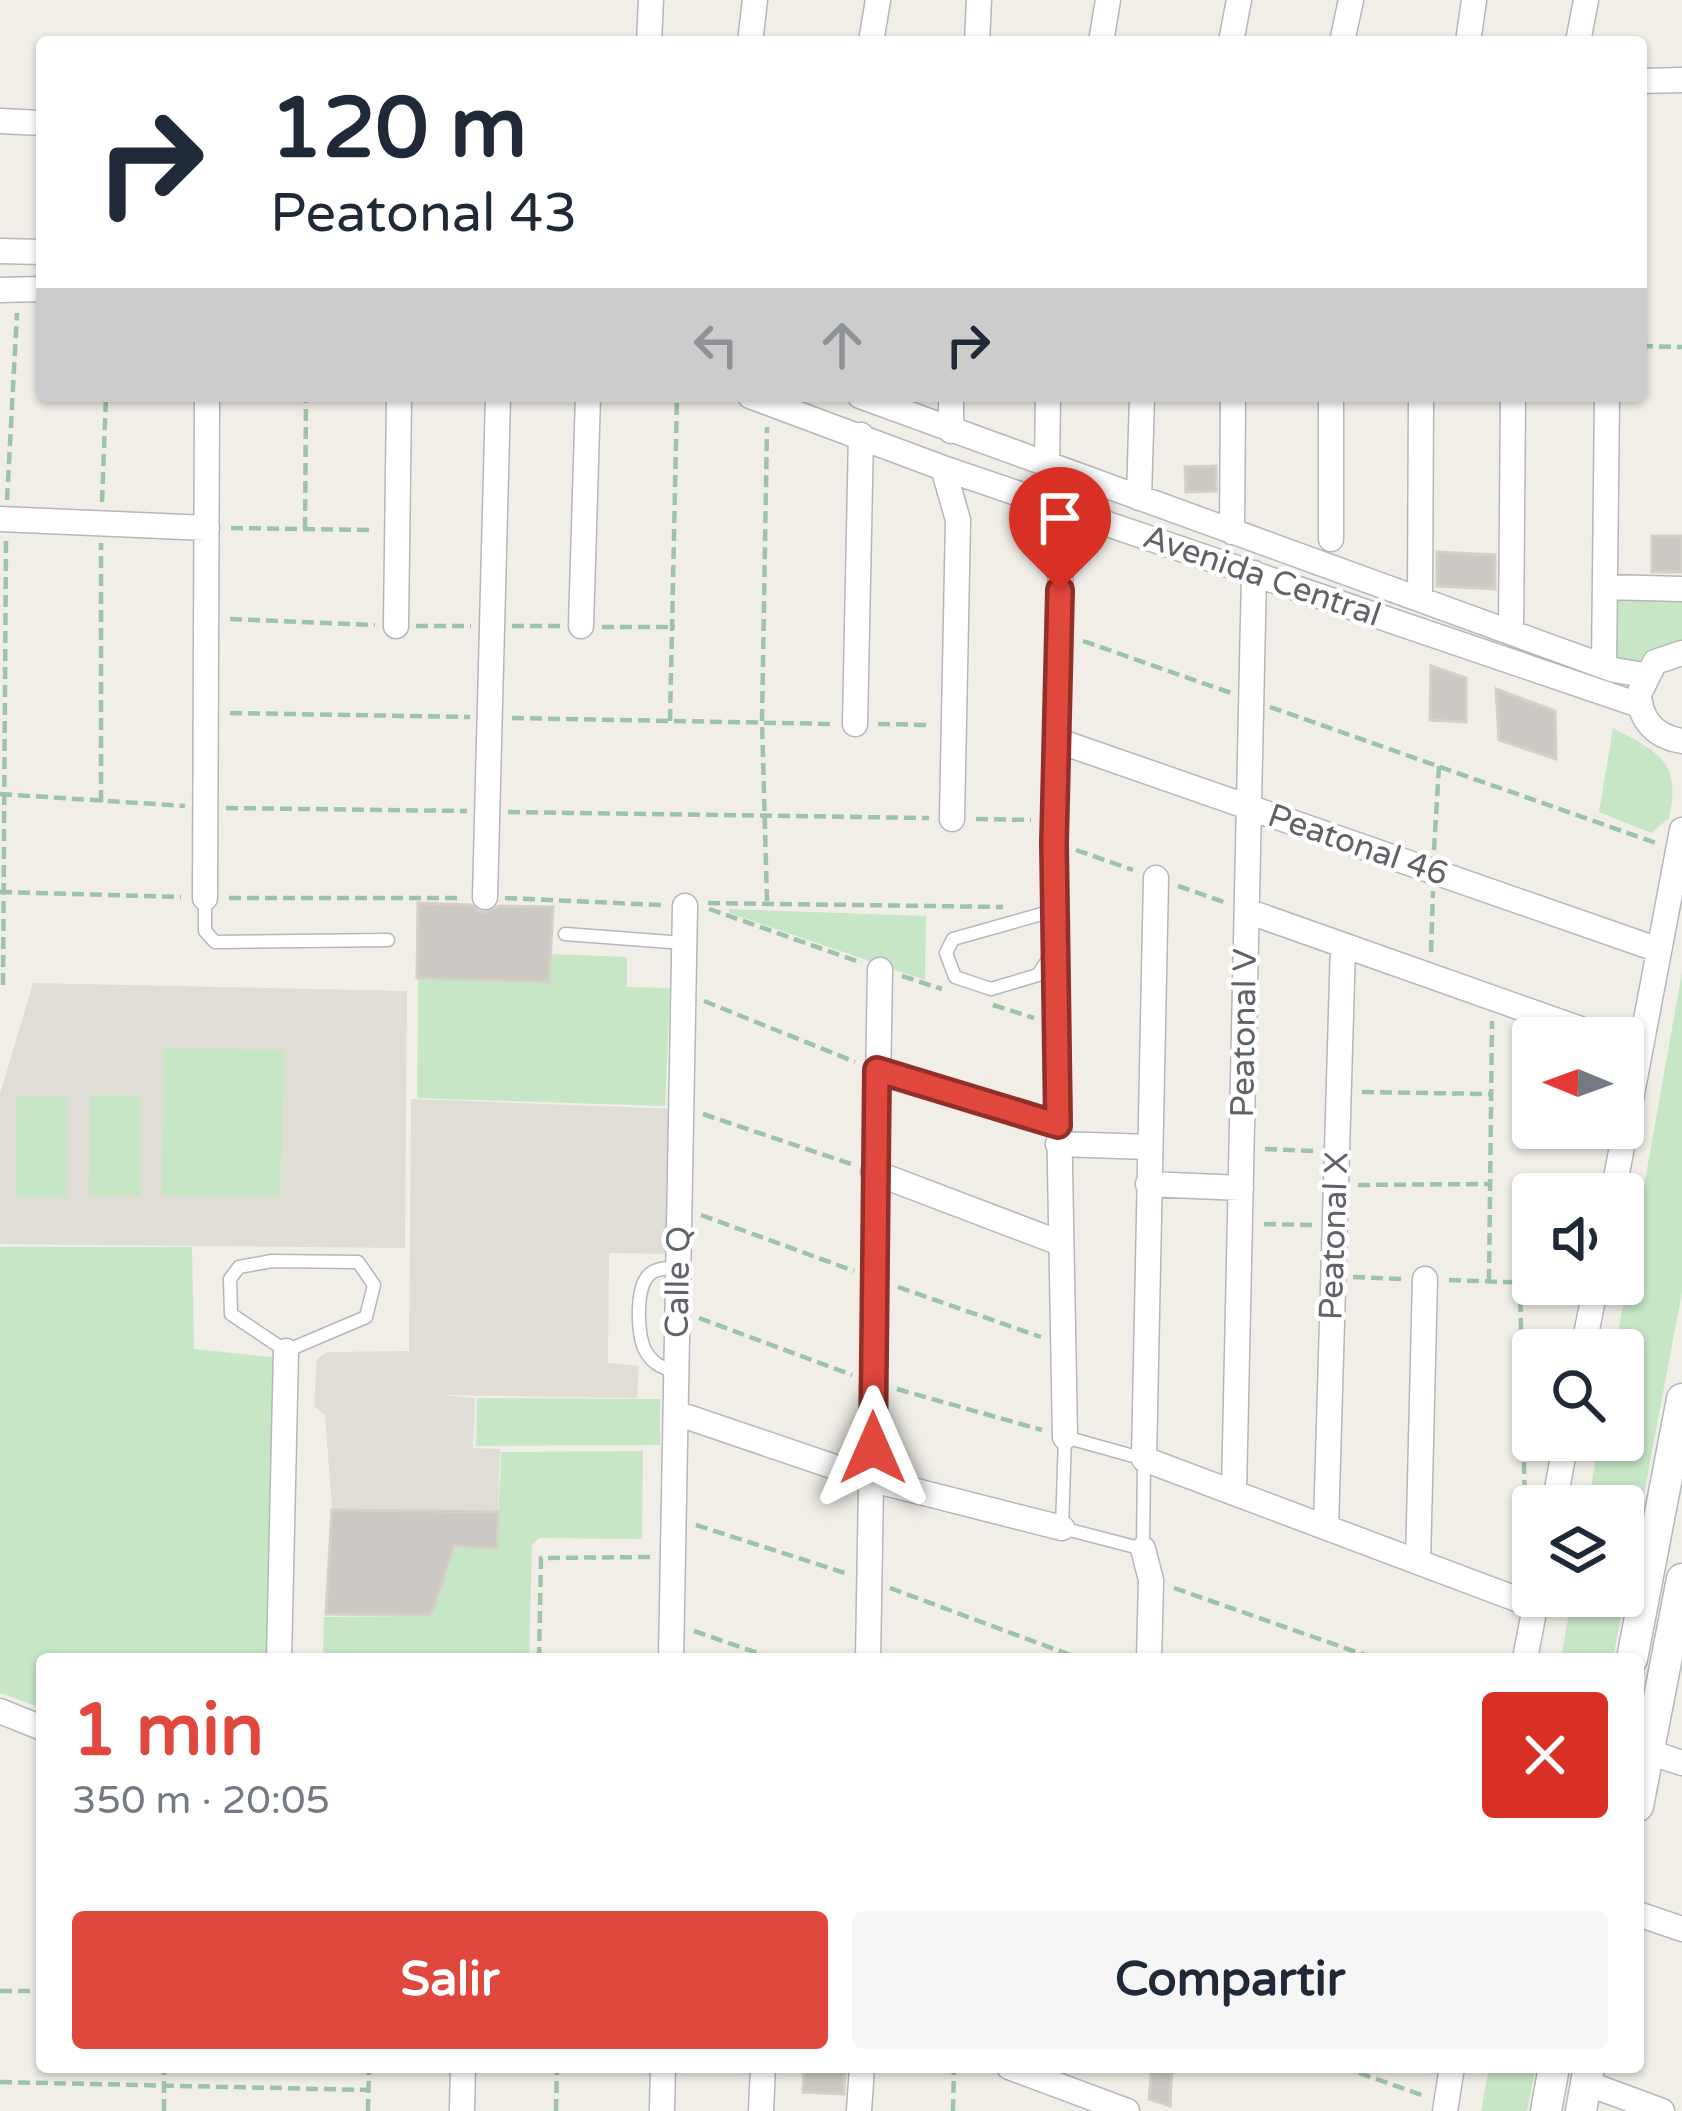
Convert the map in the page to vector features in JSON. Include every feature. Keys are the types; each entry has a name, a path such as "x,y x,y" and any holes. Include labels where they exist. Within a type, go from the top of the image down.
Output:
{"street":[{"path":"649,36 651,0"},
{"path":"751,36 755,0"},
{"path":"872,36 878,0"},
{"path":"977,36 979,0"},
{"path":"1102,36 1108,0"},
{"path":"1233,36 1239,0"},
{"path":"1343,36 1351,0"},
{"path":"1469,36 1474,0"},
{"path":"1579,36 1586,0"},
{"path":"1647,81 1682,80"},
{"path":"0,121 36,123"},
{"path":"0,250 36,252"},
{"path":"205,898 207,402"},
{"path":"396,626 399,402"},
{"path":"485,897 486,717 498,402"},
{"path":"581,626 588,402"},
{"name":"Avenida Central","path":"767,402 943,468 1639,704"},
{"name":"Avenida Central","path":"877,402 1604,666 1644,675"},
{"path":"952,402 952,431"},
{"path":"1049,402 1062,506 1054,912 1064,1437"},
{"path":"1139,498 1142,402"},
{"path":"1232,532 1233,402"},
{"path":"1331,402 1331,538"},
{"path":"1420,402 1420,599"},
{"path":"1511,632 1514,402"},
{"path":"1604,666 1607,402"},
{"path":"855,724 861,435"},
{"path":"943,468 958,520 952,818"},
{"path":"3,519 207,528"},
{"name":"Peatonal V","path":"1234,1492 1254,573"},
{"path":"1607,587 1682,589"},
{"path":"1682,653 1655,662 1644,675 1639,704 1655,732 1682,741"},
{"name":"Peatonal 46","path":"1056,740 1659,950"},
{"path":"1640,1017 1680,840"},
{"path":"1156,878 1144,1459 1512,1593"},
{"name":"Calle Q","path":"671,1653 685,906"},
{"path":"1247,910 1546,1017"},
{"name":"Peatonal X","path":"1326,1527 1342,945"},
{"path":"868,1653 880,970"},
{"path":"877,1070 1058,1135 1149,1147"},
{"path":"873,1172 1060,1244"},
{"path":"1148,1184 1241,1188"},
{"path":"1418,1562 1425,1279"},
{"path":"279,1653 286,1351"},
{"path":"1634,1653 1674,1485 1682,1399"},
{"path":"676,1413 873,1480 1061,1528"},
{"path":"1142,1549 1151,1580 1149,1653"},
{"path":"1644,1777 1680,1598"},
{"path":"1527,1653 1533,1617"},
{"path":"0,1711 36,1726"},
{"path":"1649,1752 1682,1762"},
{"path":"1644,1916 1682,1929"},
{"path":"461,2111 463,2073"},
{"path":"662,2111 663,2073"},
{"path":"761,2111 763,2073"},
{"path":"859,2111 862,2073"},
{"path":"1041,2073 1082,2103 1126,2111"},
{"path":"1445,2107 1451,2073"},
{"path":"1546,2111 1553,2073"},
{"path":"1585,2087 1663,2111"}],"lane":[{"path":"205,898 206,931 215,942 388,940"},
{"path":"1054,912 1048,962 1038,975 991,989 955,977 948,968 952,939 1054,912"},
{"path":"566,934 684,944"},
{"path":"358,1262 368,1270 374,1300 366,1317 286,1351 231,1314 226,1294 239,1268 358,1262"},
{"path":"676,1372 658,1366 644,1348 640,1325 645,1279 652,1271 678,1267"},
{"path":"1064,1437 1144,1459 1142,1549 1061,1528 1064,1437"}],"path":[{"path":"4,986 3,519 20,290"},
{"path":"1647,346 1682,347"},
{"path":"100,802 106,402"},
{"path":"305,530 306,402"},
{"path":"670,721 677,402"},
{"path":"766,901 762,722 769,449"},
{"path":"207,528 399,530"},
{"path":"206,618 396,626 675,627"},
{"path":"1059,633 1680,840"},
{"path":"206,712 954,726"},
{"path":"3,794 206,807 1054,820"},
{"path":"411,901 485,897 685,906 766,901 1012,907"},
{"path":"682,993 877,1070"},
{"path":"1489,1281 1492,998"},
{"path":"1338,1092 1491,1094"},
{"path":"681,1106 873,1172"},
{"path":"1242,1148 1336,1152"},
{"path":"1336,1185 1490,1184"},
{"path":"1240,1223 1334,1226"},
{"path":"1521,1305 1524,1485"},
{"path":"674,1517 870,1581 1065,1653"},
{"path":"539,1653 541,1558 673,1557"},
{"path":"1151,1580 1359,1653"},
{"path":"672,1623 759,1653"},
{"path":"0,1991 36,1991"},
{"path":"164,2073 164,2111"},
{"path":"368,2111 369,2073"},
{"path":"556,2111 557,2073"},
{"path":"953,2111 954,2073"},
{"path":"1357,2073 1445,2107"},
{"path":"0,2082 369,2090"}],"shaded area":[{"path":"33,983 407,991 405,1248 0,1244 0,1094"},
{"path":"411,1099 677,1109 670,1254 609,1253 608,1363 639,1366 637,1398 441,1395 475,1398 473,1448 500,1449 498,1512 332,1509 325,1415 314,1406 317,1359 327,1352 409,1351"}],"green space":[{"path":"1614,593 1682,595 1682,646 1644,662 1609,658"},
{"path":"1613,728 1653,752 1669,770 1669,818 1651,833 1599,812"},
{"path":"729,909 926,916 925,980 729,913"},
{"path":"552,954 627,957 627,987 670,988 665,1106 417,1098 418,979 549,983"},
{"path":"1682,972 1682,1292 1644,1494 1644,1485 1592,1485 1596,1461 1644,1461 1644,1329 1619,1329 1623,1305 1644,1305 1644,1186"},
{"path":"164,1048 284,1050 280,1197 162,1196"},
{"path":"90,1095 141,1095 140,1196 89,1196"},
{"path":"67,1096 67,1197 16,1197 17,1097"},
{"path":"0,1247 192,1247 194,1349 279,1358 275,1653 36,1653 36,1706 0,1693"},
{"path":"477,1398 660,1399 660,1445 476,1446"},
{"path":"643,1451 642,1539 539,1538 532,1545 529,1653 323,1653 324,1617 431,1616 455,1547 497,1548 501,1452"},
{"path":"1568,1617 1621,1617 1614,1653 1562,1653"},
{"path":"1488,2073 1535,2073 1527,2111 1481,2111"}],"building":[{"path":"1216,466 1216,491 1186,492 1185,467"},
{"path":"1652,536 1682,536 1682,572 1652,572"},
{"path":"1437,552 1495,555 1495,589 1437,586"},
{"path":"1431,666 1466,678 1466,722 1430,720"},
{"path":"1496,689 1555,711 1556,759 1499,740"},
{"path":"418,903 471,905 483,913 499,906 553,907 549,982 417,978"},
{"path":"332,1510 498,1512 497,1548 454,1546 431,1615 326,1614"},
{"path":"804,2073 845,2073 844,2094 803,2092"},
{"path":"1151,2073 1172,2073 1170,2106 1149,2099"}],"route":[{"path":"873,1448 877,1070 1058,1125 1054,843 1060,590"}]}
